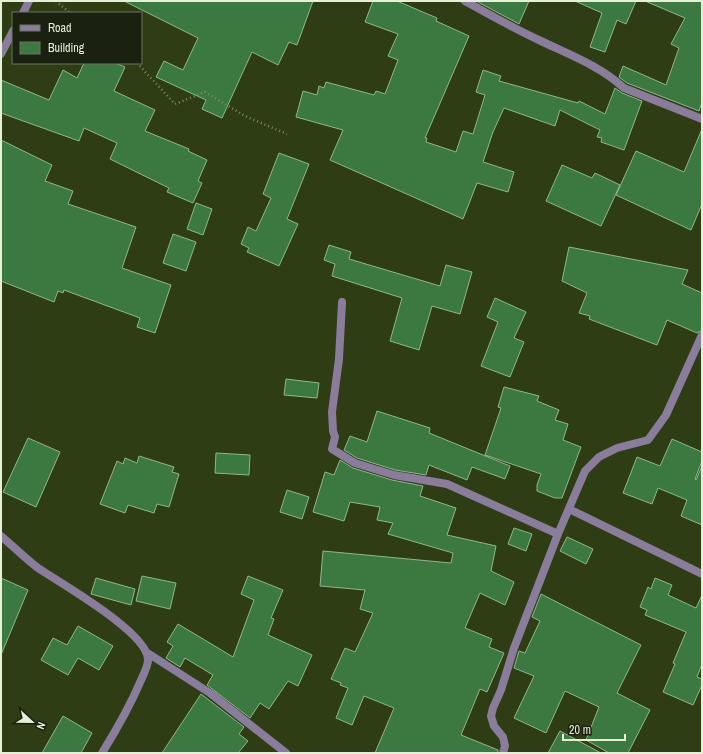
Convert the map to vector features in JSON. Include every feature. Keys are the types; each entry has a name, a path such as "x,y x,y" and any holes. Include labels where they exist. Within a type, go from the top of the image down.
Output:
{"street":[{"path":"23,12 29,1"},
{"path":"465,1 507,24 596,67 624,88 702,119"},
{"path":"1,54 12,33"},
{"path":"342,302 339,359 332,412 333,431 335,437 332,450 355,463 394,475 447,484 558,534"},
{"path":"503,753 505,746 503,737 494,726 492,708 501,690 514,648 558,534 585,471 599,457 617,448 648,440 666,415 702,335"},
{"path":"569,509 702,574"},
{"path":"1,536 37,567 99,607 128,631 146,652 210,693 286,753"},
{"path":"102,753 118,728 136,692 148,660 146,652"}],"path":[{"path":"56,1 69,12"},
{"path":"138,64 175,104 205,92 245,116 287,134"}],"building":[{"path":"124,1 313,1 297,45 289,42 278,65 252,52 222,118 202,109 206,100 156,77 164,61 183,70 198,38"},
{"path":"373,1 397,1 437,18 436,21 469,36 425,138 427,138 426,142 456,152 463,131 473,134 485,95 476,92 483,70 501,76 499,81 578,103 579,101 605,114 615,88 622,93 642,101 624,150 601,142 602,138 597,137 600,130 560,110 555,126 504,108 493,132 483,162 514,172 508,192 477,183 463,219 330,160 343,130 296,117 303,91 317,95 319,86 324,88 326,82 374,95 376,91 385,94 398,60 388,56 398,34 365,22"},
{"path":"476,1 529,1 519,24"},
{"path":"575,1 636,1 626,24 617,20 605,52 590,47 602,13"},
{"path":"645,1 702,1 702,102 699,111 627,83 619,77 623,66 666,85 679,48 671,44 685,18"},
{"path":"84,64 118,64 125,67 114,91 155,110 145,131 189,149 188,151 207,160 198,181 202,183 193,203 167,192 169,188 110,159 117,143 84,128 79,141 1,113 1,80 49,100 63,70 77,78"},
{"path":"702,129 702,204 691,230 616,195 636,151 684,172"},
{"path":"1,140 52,165 45,181 73,191 68,204 136,227 122,268 171,285 155,333 137,327 140,318 64,290 63,293 58,291 54,302 1,281"},
{"path":"279,153 309,164 287,219 298,224 279,266 247,252 249,248 241,244 248,227 256,231 271,198 263,194"},
{"path":"562,165 592,178 595,173 620,185 601,226 546,201"},
{"path":"196,203 212,209 203,235 187,229"},
{"path":"173,234 196,242 186,271 163,263"},
{"path":"329,245 351,252 349,259 440,286 446,265 472,272 460,314 432,306 419,350 390,341 402,298 332,276 335,264 324,260"},
{"path":"569,247 688,270 682,284 702,293 702,330 697,333 667,320 657,345 589,319 590,316 579,313 587,293 562,281"},
{"path":"495,298 526,312 514,338 524,342 510,377 481,366 498,322 487,317"},
{"path":"286,379 319,383 317,398 284,395"},
{"path":"504,387 539,396 537,401 559,410 555,420 568,424 563,440 581,447 562,498 555,498 537,491 537,485 541,474 485,455 501,408 498,407"},
{"path":"377,411 430,428 429,433 510,466 505,479 472,467 467,480 429,465 426,475 395,470 357,458 344,450 350,436 367,442"},
{"path":"28,438 60,452 36,507 3,492"},
{"path":"672,439 702,452 702,461 695,479 696,480 702,466 702,525 681,516 687,500 658,488 652,504 623,493 637,457 660,466"},
{"path":"216,453 250,455 249,475 215,473"},
{"path":"139,456 174,467 172,472 179,474 169,507 157,504 154,513 128,505 125,513 100,504 117,461 123,464 125,458 137,463"},
{"path":"340,460 353,468 392,480 423,486 420,496 456,508 447,535 496,546 491,571 514,582 505,605 480,593 465,628 492,639 489,647 504,653 487,692 480,689 461,735 498,750 498,753 375,753 394,708 364,696 352,725 336,718 348,688 331,679 345,648 355,652 373,613 360,609 365,590 320,586 323,551 451,563 453,553 388,534 393,523 377,520 380,507 350,502 344,521 313,512 325,472 334,475"},
{"path":"287,490 309,497 302,519 280,512"},
{"path":"514,528 532,534 526,551 508,544"},
{"path":"567,537 593,549 586,564 560,551"},
{"path":"142,576 176,583 170,609 136,601"},
{"path":"248,576 283,590 271,618 274,619 268,635 312,655 298,686 288,681 269,709 260,703 250,718 207,685 213,675 185,658 180,667 166,658 173,646 167,642 178,624 233,657 254,600 241,594"},
{"path":"1,578 28,590 1,655"},
{"path":"96,578 135,589 131,605 91,594"},
{"path":"655,578 672,585 668,595 696,608 702,595 702,664 697,677 702,679 702,685 693,705 663,692 686,632 645,615 647,610 640,607 648,587 651,589"},
{"path":"541,594 641,645 617,693 650,710 628,753 609,753 586,740 599,707 565,691 546,733 514,718 534,676 514,668 519,651 525,653 540,621 532,617"},
{"path":"78,626 113,646 99,670 78,658 68,675 41,660 53,638 67,645"},
{"path":"201,694 244,727 239,734 248,741 238,753 162,753"},
{"path":"63,716 92,733 81,753 42,753"},
{"path":"560,731 601,753 548,753"}]}
